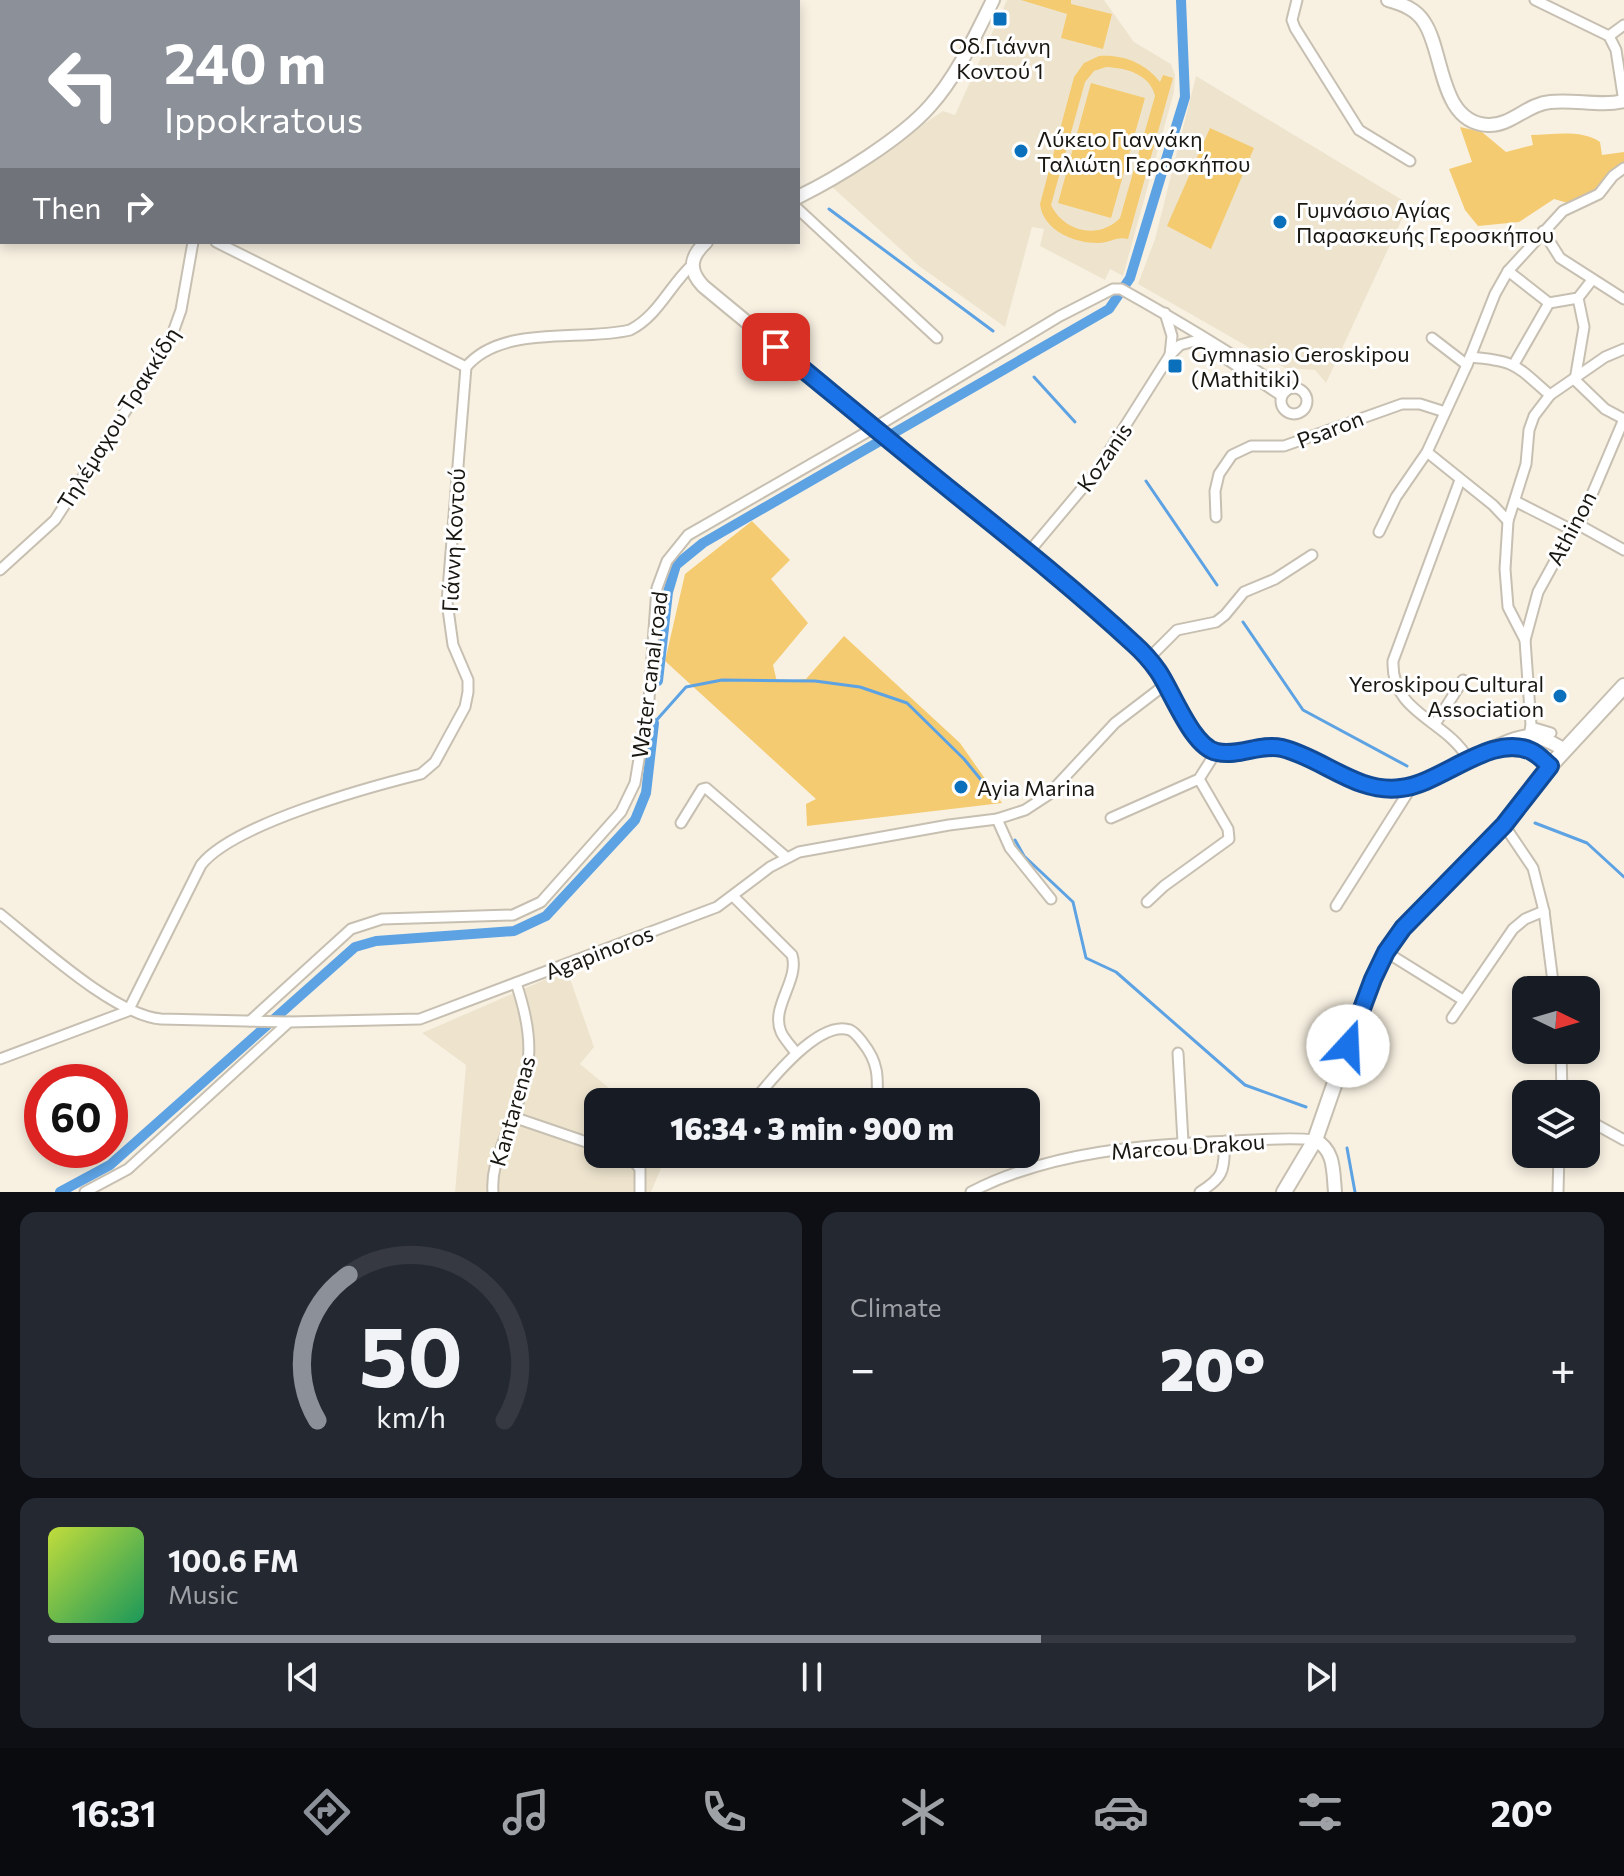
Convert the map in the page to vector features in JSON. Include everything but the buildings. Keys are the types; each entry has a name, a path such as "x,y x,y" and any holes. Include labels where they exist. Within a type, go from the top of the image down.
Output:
{"main road":[{"path":"1284,1192 1315,1140 1357,1019 1386,952 1403,928 1504,825 1550,766 1624,686"}],"street":[{"path":"800,196 866,157 929,107 966,52 993,0"},
{"path":"1297,0 1292,20 1295,28 1359,130 1410,161"},
{"path":"1388,0 1403,2 1427,26 1445,85 1469,120 1496,125 1525,109 1547,102 1624,102 1616,50 1609,36 1535,0"},
{"path":"1609,36 1624,25"},
{"path":"1379,532 1396,497 1427,452 1469,361 1495,294 1508,271 1563,211 1599,194 1624,168"},
{"path":"800,211 937,338"},
{"path":"1543,231 1560,258 1624,299"},
{"name":"Τηλέμαχου Τρακκίδη","path":"0,570 55,520 154,367 171,338 181,310 193,244"},
{"path":"220,244 466,367 473,359 509,341 630,330 645,321 692,265 704,244"},
{"path":"692,265 694,276 703,286 1028,553 1148,659 1208,749 1239,752 1261,746 1278,747 1372,787 1401,788 1441,775 1530,732 1551,733"},
{"path":"1508,271 1549,303 1578,298 1592,280"},
{"name":"Water canal road","path":"254,1021 351,929 382,919 513,915 541,902 621,812 635,783 649,699 657,588 667,561 688,535 877,430 1046,324 1115,289 1165,313"},
{"path":"1575,380 1584,327 1578,298"},
{"path":"1514,364 1549,303"},
{"path":"1165,313 1172,336 1170,355"},
{"name":"Kozanis","path":"1028,553 1096,472 1170,355 1180,345 1198,340 1284,393 1229,351 1165,313"},
{"path":"1432,338 1469,361 1504,360 1514,364 1550,395"},
{"path":"1530,732 1525,640 1507,598 1505,569 1508,521 1526,464 1531,423 1550,395 1605,357 1624,349"},
{"name":"Γιάννη Κοντού","path":"128,1011 201,865 213,851 296,811 428,770 465,707 468,680 453,645 447,602 466,367"},
{"path":"1575,380 1605,409 1624,419"},
{"name":"Psaron","path":"1216,517 1215,491 1219,474 1232,455 1251,446 1284,446 1402,404 1420,404 1445,412"},
{"name":"Athinon","path":"1525,640 1538,592 1575,528 1624,419"},
{"path":"1427,452 1493,505 1508,521"},
{"path":"1460,480 1393,661 1395,685 1404,700 1458,742 1469,760"},
{"path":"1515,501 1624,550"},
{"path":"1148,659 1177,630 1216,622 1244,592 1275,579 1312,555"},
{"path":"1435,724 1463,680"},
{"name":"Agapinoros","path":"0,914 128,1011 161,1019 408,1022 717,907 786,857 799,852 997,819 1025,810 1048,795 1107,731 1166,684"},
{"path":"1530,732 1565,750"},
{"path":"1495,749 1530,750 1550,766"},
{"path":"1111,818 1199,779 1216,752"},
{"path":"1147,902 1229,839 1228,829 1199,779"},
{"path":"1336,906 1412,786"},
{"path":"681,823 702,789 706,788 786,857"},
{"path":"997,819 1010,848 1051,899"},
{"path":"1504,825 1533,868 1544,911 1552,976"},
{"path":"734,897 792,955 793,974 779,1022 780,1031 796,1053"},
{"path":"1452,1018 1513,929 1525,919 1544,911"},
{"path":"1386,952 1463,1000"},
{"name":"Kantarenas","path":"493,1192 494,1166 513,1117 531,1048 526,1011 516,983"},
{"path":"0,1059 128,1011"},
{"path":"85,1192 128,1169 284,1022"},
{"path":"765,1088 796,1053 832,1030 839,1029 855,1033 873,1055 877,1065 877,1088"},
{"path":"1178,1053 1183,1142"},
{"path":"513,1117 584,1141"},
{"path":"1600,1127 1624,1140"},
{"path":"1315,1140 1330,1152 1335,1192"},
{"name":"Marcou Drakou","path":"971,1192 1032,1169 1087,1154 1183,1142 1315,1140"},
{"path":"1200,1192 1219,1180 1223,1172 1225,1141"},
{"path":"639,1168 640,1192"},
{"path":"1558,1192 1559,1168"}],"shaded area":[{"name":"Λύκειο Γιαννάκη Ταλιώτη Γεροσκήπου","path":"1007,0 1104,0 1134,42 1171,64 1175,75 1174,92 1123,276 1110,269 1105,280 1040,246 1044,229 1032,227 1005,327 919,266 831,186 943,111 955,115"},
{"path":"1021,0 1071,0 1071,4 1112,14 1103,49 1061,38 1067,14"},
{"path":"1099,56 1116,57 1141,65 1160,82 1163,75 1173,78 1128,239 1098,243 1069,238 1053,228 1042,213 1040,204 1074,77 1084,63","holes":["1114,68 1143,77 1155,96 1120,218 1102,229 1082,230 1064,222 1051,205 1085,82 1094,71"]},
{"name":"Γυμνάσιο Αγίας Παρασκευής Γεροσκήπου","path":"1196,76 1409,204 1326,383 1315,370 1285,368 1138,284 1155,239"},
{"path":"1091,83 1145,98 1111,218 1058,203"},
{"path":"1460,127 1482,132 1506,152 1533,145 1531,135 1584,135 1600,142 1602,155 1624,152 1624,162 1609,175 1601,189 1571,204 1554,199 1519,222 1478,226 1465,210 1449,169 1472,162"},
{"path":"1210,128 1254,148 1211,249 1167,226"},
{"path":"752,521 790,560 771,579 808,623 773,665 777,682 806,679 844,636 960,743 1002,803 807,826 806,804 816,799 665,661 685,574"},
{"path":"567,970 594,1047 580,1064 609,1088 584,1088 584,1168 661,1168 651,1192 455,1192 466,1065 422,1033"}],"waterway":[{"path":"658,681 668,592 676,565 703,543 1109,309 1130,278 1185,97 1181,0"},
{"path":"829,209 993,331"},
{"path":"1034,377 1075,422"},
{"path":"1146,481 1217,585"},
{"path":"1243,622 1303,710 1407,766"},
{"path":"654,723 686,687 722,680 815,681 860,687 907,703 964,759 991,792"},
{"path":"60,1192 110,1165 355,947 376,941 514,931 546,916 635,820 646,793 654,723"},
{"path":"1535,823 1587,843 1624,877"},
{"path":"1015,840 1024,856 1073,902 1086,958 1116,972 1245,1085 1306,1107"},
{"path":"1347,1148 1355,1192"}],"place":[{"name":"Οδ.Γιάννη Κοντού 1","path":"1000,19"},
{"name":"Λύκειο Γιαννάκη Ταλιώτη Γεροσκήπου","path":"1021,151"},
{"name":"Γυμνάσιο Αγίας Παρασκευής Γεροσκήπου","path":"1280,222"},
{"name":"Gymnasio Geroskipou (Mathitiki)","path":"1175,366"},
{"name":"Yeroskipou Cultural Association","path":"1560,696"},
{"name":"Ayia Marina","path":"961,787"}],"route":[{"path":"776,347 1028,553 1135,645 1159,673 1192,729 1208,749 1226,753 1261,746 1278,747 1352,780 1372,787 1389,788 1412,786 1495,749 1530,750 1550,766 1504,825 1403,928 1386,952 1373,979 1348,1046"}]}
